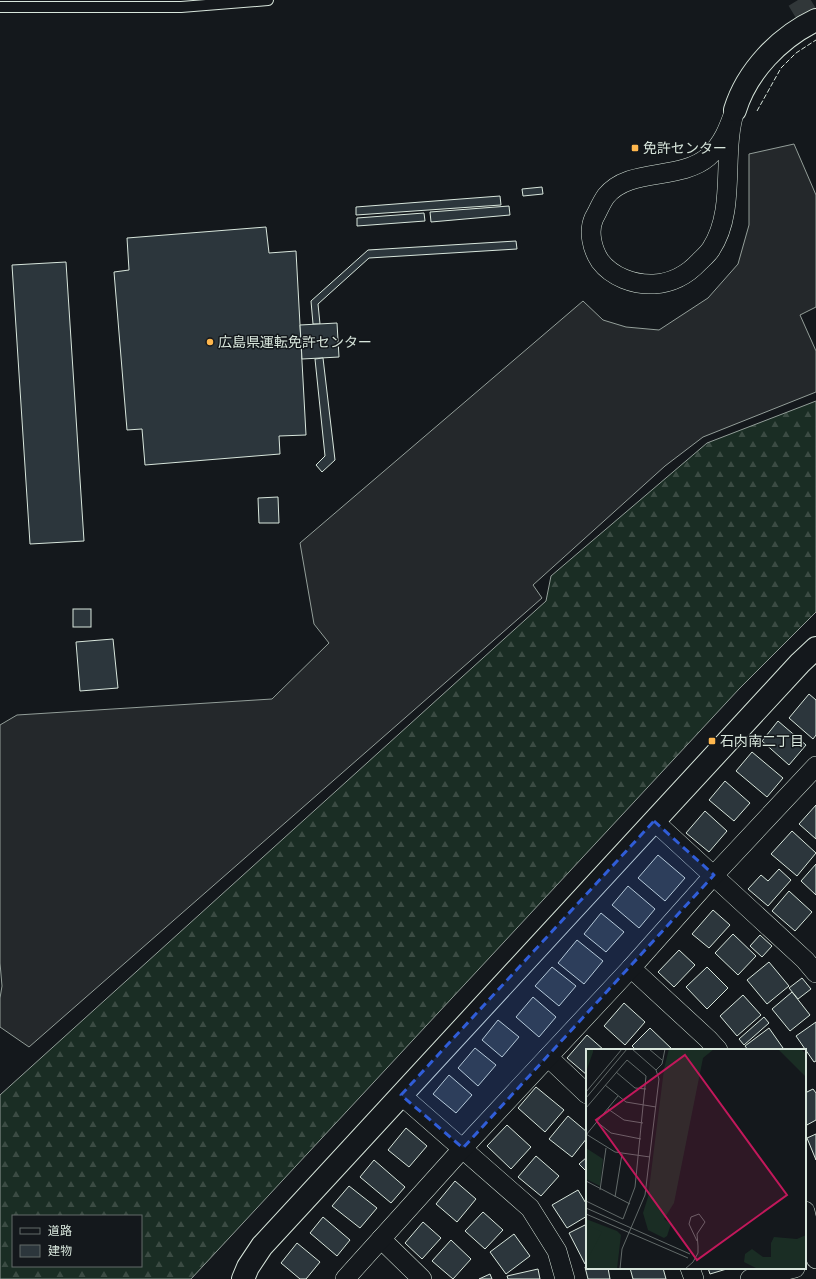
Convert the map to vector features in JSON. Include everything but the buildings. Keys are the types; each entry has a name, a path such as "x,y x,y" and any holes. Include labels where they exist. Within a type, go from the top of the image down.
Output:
{"street":[{"path":"735,110 732,126 725,211 720,231 711,250 697,265 684,275 668,282 652,284 635,282 619,277 605,268 596,254 592,238 593,221 606,196 615,188 626,182 683,170 692,167 708,157 720,144 729,128 735,110 738,101 751,78 766,57 785,39 806,24 816,20"},
{"path":"243,1279 248,1266 262,1246 800,663 816,648"},
{"path":"345,1279 463,1148 631,968 714,875 816,766"},
{"path":"654,821 812,960"},
{"path":"631,968 717,1049"},
{"path":"548,1057 586,1093"},
{"path":"401,1095 530,1208 557,1251 565,1279"},
{"path":"806,1215 816,1259"},
{"path":"381,1240 422,1279"},
{"path":"806,1266 816,1263"},
{"path":"690,1269 694,1279"},
{"path":"750,1279 791,1269"}],"lane":[{"path":"0,7 181,6 268,0"}],"highlighted area":[{"path":"654,821 714,875 463,1148 401,1095"}],"green space":[{"path":"816,401 816,612 739,689 191,1279 0,1279 0,1095 546,601 551,576 707,443"}],"shaded area":[{"path":"794,144 816,195 816,307 800,315 816,351 816,392 703,437 665,466 533,585 542,598 29,1047 0,1027 0,998 2,986 0,963 0,725 17,715 272,699 329,643 314,624 300,543 583,301 603,320 626,327 659,330 708,298 738,264 749,225 749,154"}],"tunnel":[{"path":"798,0 816,30"}],"fence":[{"path":"757,111 781,68 796,53 816,40"}],"place":[{"name":"免許センター","path":"635,148"},
{"name":"広島県運転免許センター","path":"210,342"},
{"name":"石内南二丁目","path":"712,741"}]}
